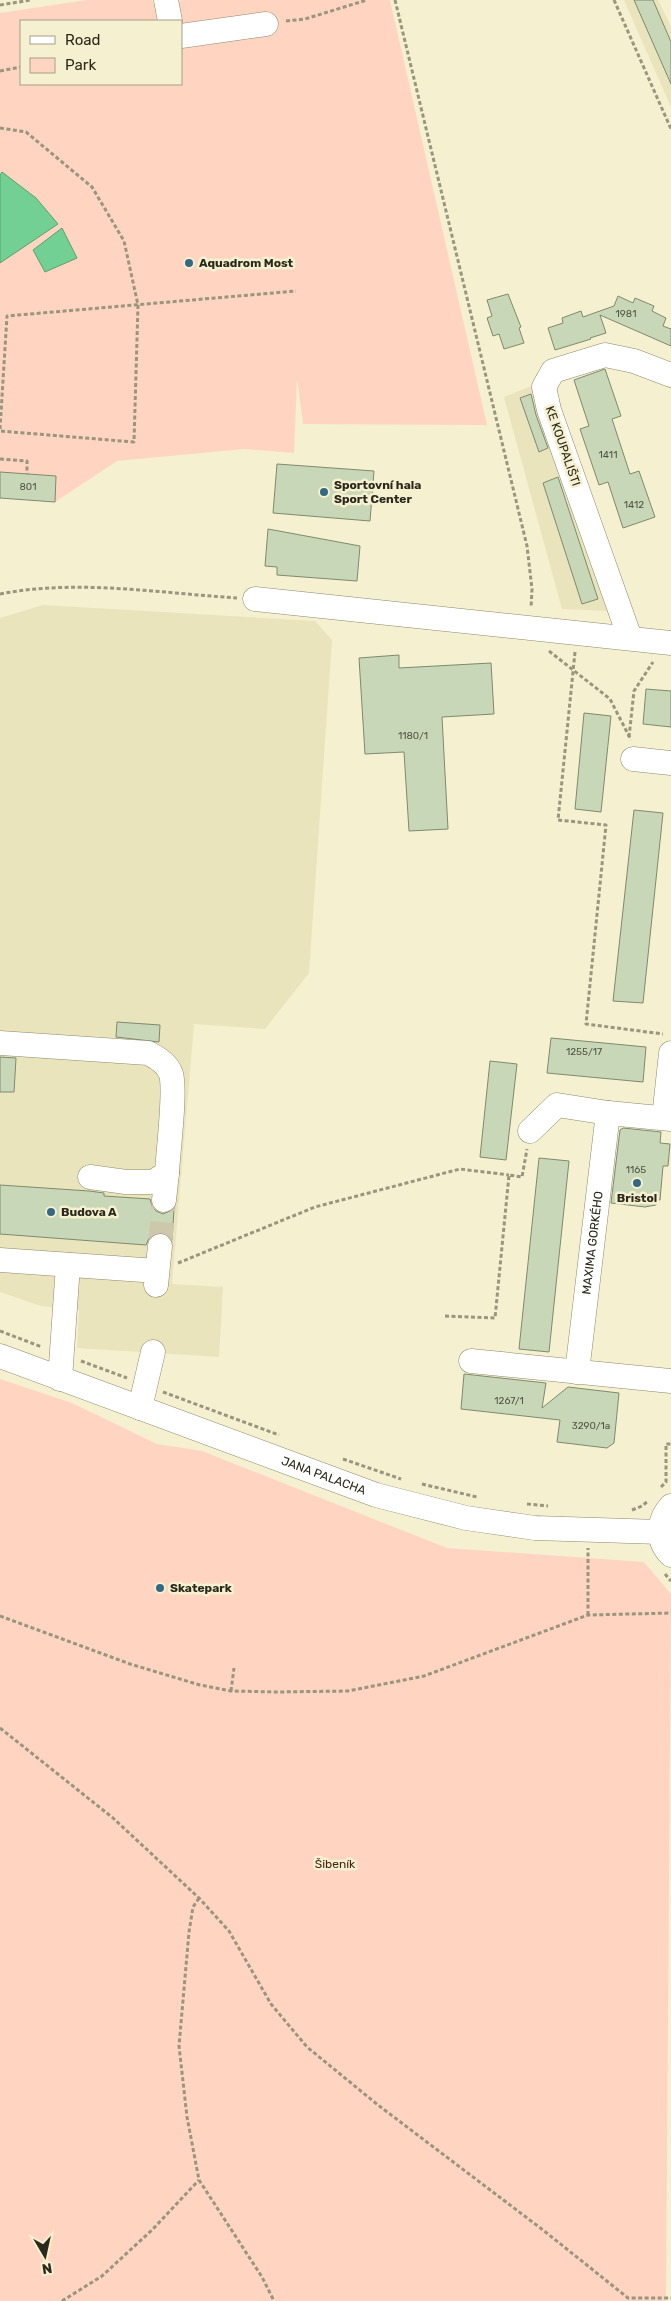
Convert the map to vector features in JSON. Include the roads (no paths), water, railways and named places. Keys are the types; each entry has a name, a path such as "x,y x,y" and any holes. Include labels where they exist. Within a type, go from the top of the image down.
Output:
{"street":[{"path":"166,0 170,20"},
{"path":"182,36 266,24"},
{"name":"KE KOUPALIŠTI","path":"630,638 550,410 544,387 553,371 604,355 634,361 671,375"},
{"path":"255,599 668,642"},
{"path":"634,752 671,763"},
{"path":"0,1043 148,1054 166,1065 171,1074 172,1089 164,1200"},
{"path":"530,1131 557,1105 608,1113 668,1119 671,1053"},
{"name":"MAXIMA GORKÉHO","path":"578,1372 608,1113"},
{"path":"90,1177 126,1182 153,1182 167,1173"},
{"path":"0,1260 68,1265 161,1267"},
{"path":"60,1379 68,1265"},
{"path":"140,1408 153,1352"},
{"name":"JANA PALACHA","path":"0,1356 376,1495 466,1518 535,1528 660,1532"},
{"path":"471,1362 671,1381"},
{"path":"659,1500 662,1542 671,1555"}],"tunnel":[{"path":"160,1246 164,1200"}],"place":[{"name":"Aquadrom Most","path":"189,263"},
{"name":"Sportovní hala Sport Center","path":"324,492"},
{"name":"Bristol","path":"637,1183"},
{"name":"Budova A","path":"51,1212"},
{"name":"Skatepark","path":"160,1588"}],"park label":[{"name":"Šibeník","path":"335,1864"}]}
